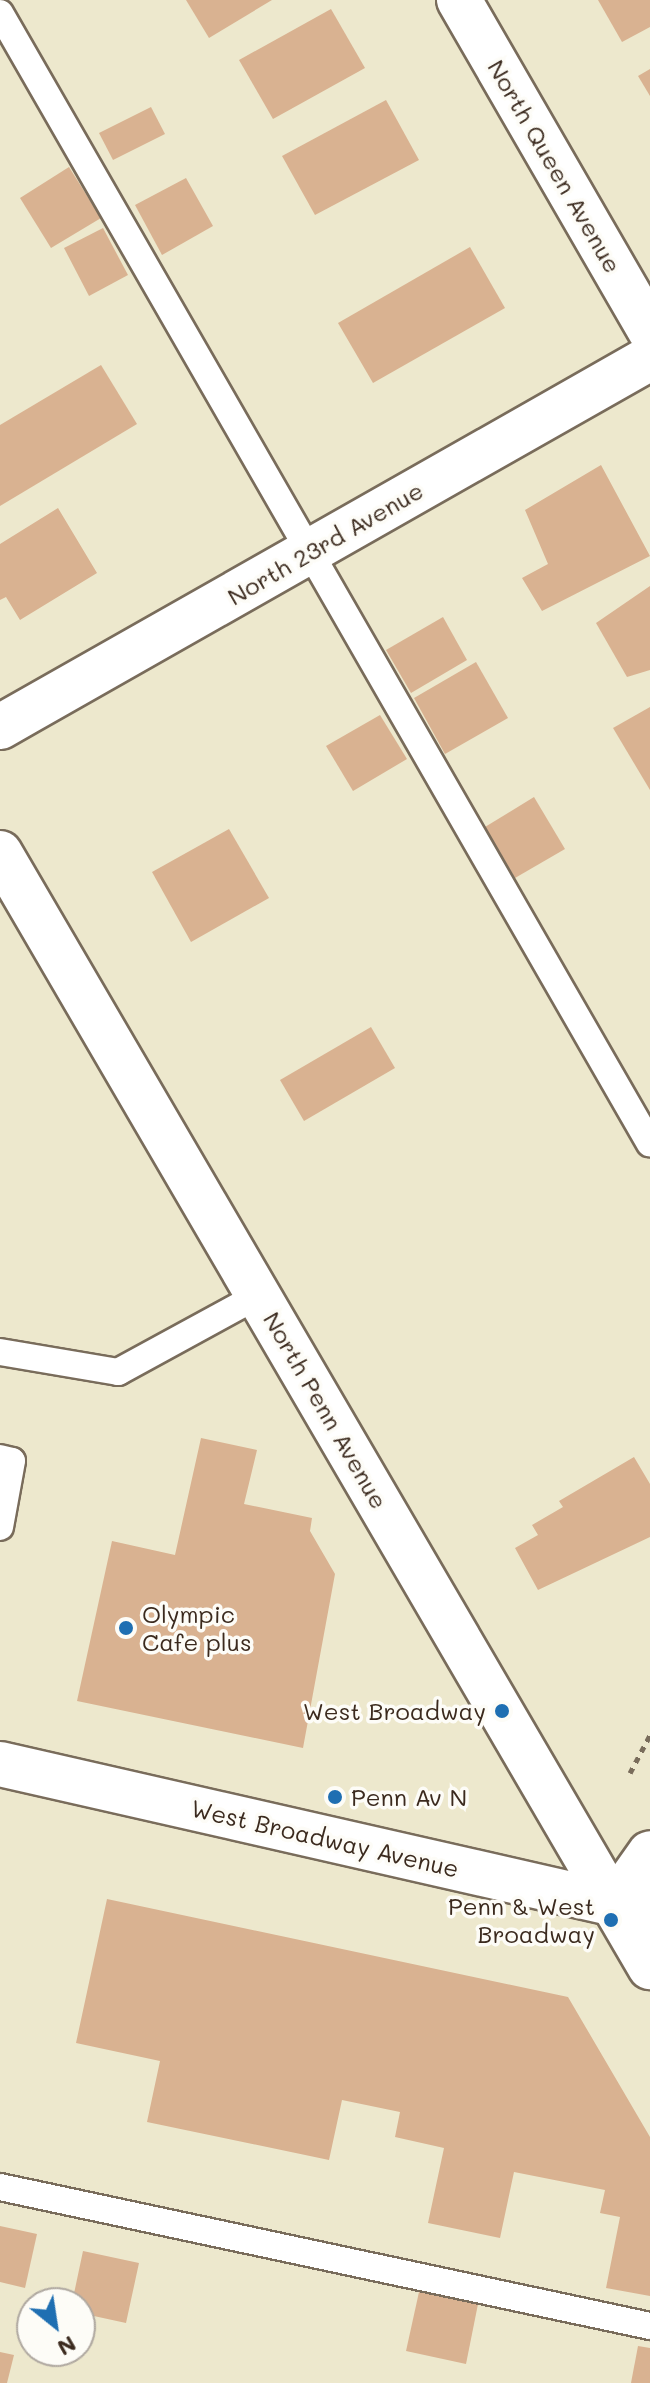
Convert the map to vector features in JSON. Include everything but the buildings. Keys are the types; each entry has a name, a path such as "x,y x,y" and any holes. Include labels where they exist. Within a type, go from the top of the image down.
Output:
{"main road":[{"name":"North Queen Avenue","path":"459,0 650,331"},
{"name":"North 23rd Avenue","path":"0,727 650,358"},
{"name":"North Penn Avenue","path":"0,853 259,1295 632,1908 650,1967"},
{"name":"West Broadway Avenue","path":"0,1764 632,1908"},
{"path":"632,1908 650,1853"}],"lane":[{"path":"0,13 650,1144"},
{"path":"0,1352 118,1372 259,1295"},
{"path":"0,1458 12,1461 0,1527"},
{"path":"0,2187 650,2326"}],"path":[{"path":"630,1773 650,1735"}],"place":[{"name":"Olympic Cafe plus","path":"126,1628"},
{"name":"West Broadway","path":"502,1711"},
{"name":"Penn Av N","path":"335,1797"},
{"name":"Penn & West Broadway","path":"611,1920"}]}
